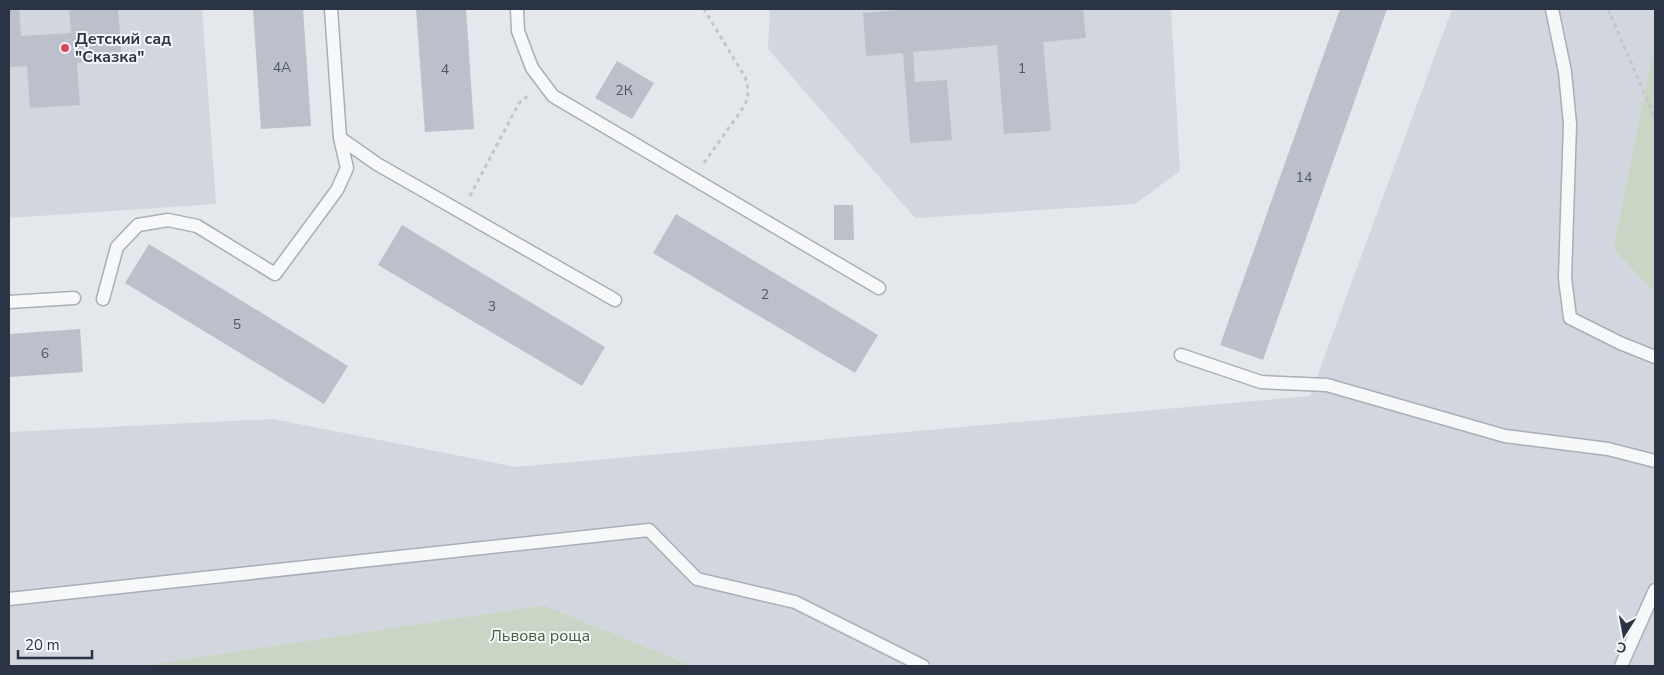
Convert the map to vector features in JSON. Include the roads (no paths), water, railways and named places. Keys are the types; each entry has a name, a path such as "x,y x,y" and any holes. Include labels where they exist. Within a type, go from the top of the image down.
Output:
{"lane":[{"path":"103,299 117,247 138,225 168,220 197,226 276,274 337,190 347,168 340,138 331,9"},
{"path":"517,9 518,31 532,68 553,96 879,288"},
{"path":"1552,9 1565,72 1570,124 1565,278 1570,318 1620,344 1655,357"},
{"path":"340,138 377,164 614,300"},
{"path":"9,302 74,298"},
{"path":"1182,354 1261,382 1327,385 1505,436 1608,450 1655,461"},
{"path":"9,599 649,530 697,580 795,602 923,666"},
{"path":"1621,666 1655,590"}],"place":[{"name":"Детский сад \"Сказка\"","path":"65,48"}],"park label":[{"name":"Львова роща","path":"540,636"}]}
